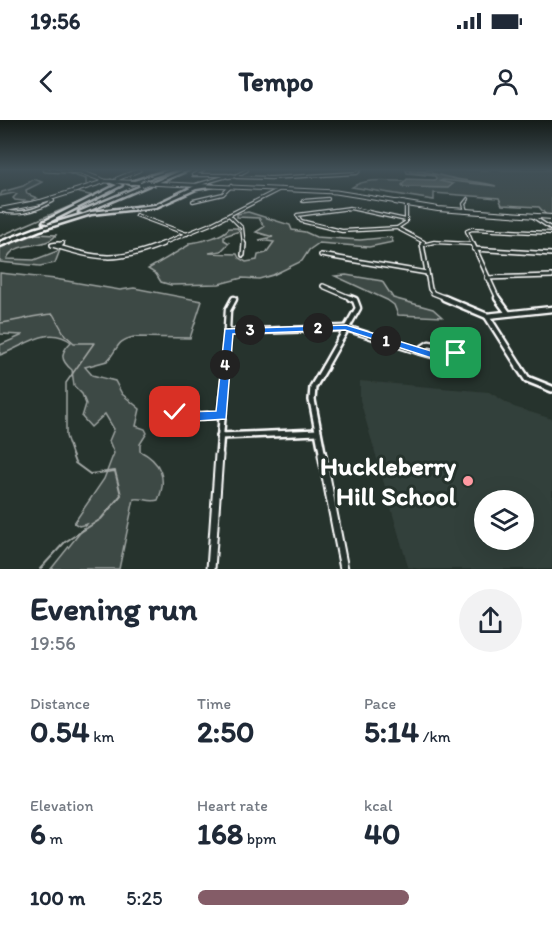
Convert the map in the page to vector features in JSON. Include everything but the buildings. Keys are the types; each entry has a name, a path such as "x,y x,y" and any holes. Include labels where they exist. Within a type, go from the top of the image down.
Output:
{"highway":[{"path":"32,230 108,191"},
{"path":"32,230 119,191"},
{"path":"0,243 132,191"},
{"path":"137,191 127,196 123,203 137,206 155,204 183,191"},
{"path":"32,230 91,213 156,206 189,191"}],"main road":[{"path":"0,210 73,191"},
{"path":"316,191 466,211 552,217"}],"street":[{"path":"193,201 223,194 226,191"},
{"path":"59,246 88,256 127,256 146,252 276,191"},
{"path":"307,213 303,200 328,199"},
{"path":"466,211 464,204 468,199"},
{"path":"362,204 364,211"},
{"path":"406,204 406,220 403,226 397,228 342,231 312,225 297,218 297,215 307,213 350,208 406,220"},
{"path":"136,214 187,234"},
{"path":"229,215 242,226 245,232 243,255"},
{"path":"532,216 552,231"},
{"path":"397,228 424,242 552,254"},
{"path":"508,313 500,305 466,232 470,229 552,231"},
{"path":"424,242 422,244 427,273 433,293 487,316 552,309"},
{"path":"321,255 427,273"},
{"path":"487,278 552,276"},
{"path":"323,286 355,300 358,308 313,387 312,400 344,569"},
{"path":"211,569 228,306 234,299"},
{"path":"487,316 527,379 552,389"},
{"path":"228,332 346,328 418,351 444,358 452,358 456,353 450,348 429,344 418,351"},
{"path":"171,396 175,412 182,417 221,416"},
{"path":"220,436 318,432"}],"shaded area":[{"path":"26,191 27,194 37,198 32,202 15,200 13,198 17,194 0,196 2,192"},
{"path":"377,191 552,191 552,216 547,216 539,207 502,205 499,198 434,193 434,200"},
{"path":"248,212 290,225 292,230 316,237 360,240 391,237 393,242 369,247 319,243 309,250 302,261 273,275 259,279 242,278 219,284 171,285 161,282 156,274 148,269 189,243 217,236 229,228 237,228 240,231 224,236 224,240 229,243 221,251 209,253 237,254 246,262 257,260 258,255 266,253 274,242 259,240 273,237 256,232 264,227 259,218 237,217 237,214"},
{"path":"36,234 56,235 51,240 16,249 7,259 34,260 60,250 55,263 40,266 0,262 0,248"},
{"path":"0,273 120,290 134,288 202,301 190,338 134,337 120,343 107,361 85,367 92,375 115,381 122,394 140,409 136,426 145,429 147,433 140,444 140,451 153,460 162,477 158,500 134,499 119,569 51,569 87,524 79,526 74,523 104,479 114,453 109,441 114,429 105,414 91,427 82,417 86,404 82,394 74,386 72,370 65,363 63,356 71,342 53,335 44,336 0,355 0,345 23,335 0,334"},
{"path":"346,275 382,281 393,298 433,309 442,317 398,315 394,305 387,300 335,276"},
{"name":"Huckleberry Hill School","path":"360,381 489,392 514,407 552,419 552,569 422,569 408,567 360,400"}],"waterway":[{"path":"0,236 94,196 76,192"},
{"path":"0,323 53,314 65,335 74,343 94,343 66,383 66,436 73,457"},
{"path":"40,569 65,542 101,519 121,495 115,471 90,474 75,463 72,455"}],"place":[{"name":"Huckleberry Hill School","path":"468,481"}],"route":[{"path":"175,412 182,417 221,416 228,332 346,328 444,358 452,358 456,353"}]}
